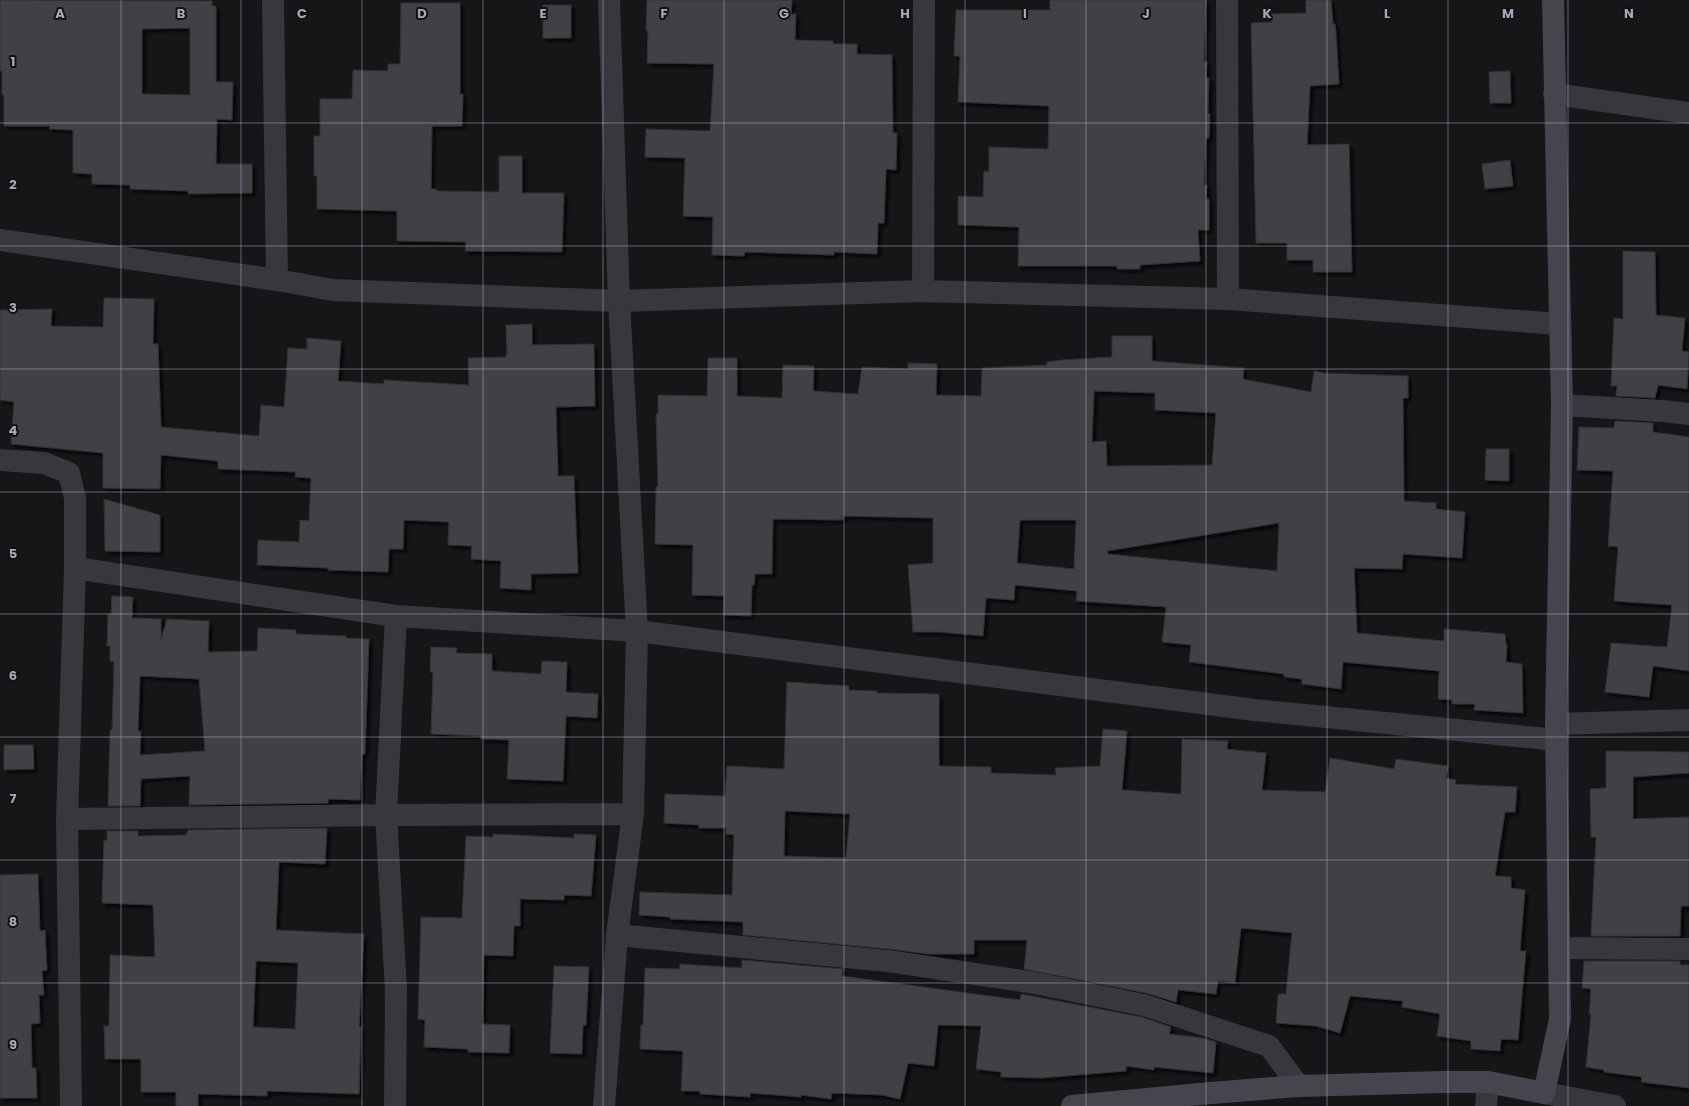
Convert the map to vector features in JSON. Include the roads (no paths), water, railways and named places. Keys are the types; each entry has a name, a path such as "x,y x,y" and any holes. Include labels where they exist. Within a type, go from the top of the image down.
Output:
{"street":[{"path":"273,0 277,280"},
{"path":"604,1106 617,935 633,814 637,631 619,301 609,0"},
{"path":"923,291 924,0"},
{"path":"1226,0 1228,299"},
{"path":"1544,1093 1560,1019 1556,732 1562,404 1559,324 1553,0"},
{"path":"1554,94 1689,113"},
{"path":"0,240 277,280 332,290 619,301 923,291 1228,299 1559,324"},
{"path":"1562,404 1689,414"},
{"path":"0,460 44,463 69,472 75,498 75,568 67,819 71,1106"},
{"path":"75,568 396,616 637,631 1255,710 1556,732 1689,720"},
{"path":"395,1106 396,990 386,815 396,616"},
{"path":"67,819 633,814"},
{"path":"617,935 888,961 1035,983 1144,1004 1269,1046 1299,1086"},
{"path":"1558,948 1689,950"},
{"path":"1486,1106 1488,1082"},
{"path":"1072,1106 1210,1099 1299,1086 1488,1082 1615,1106"}]}
